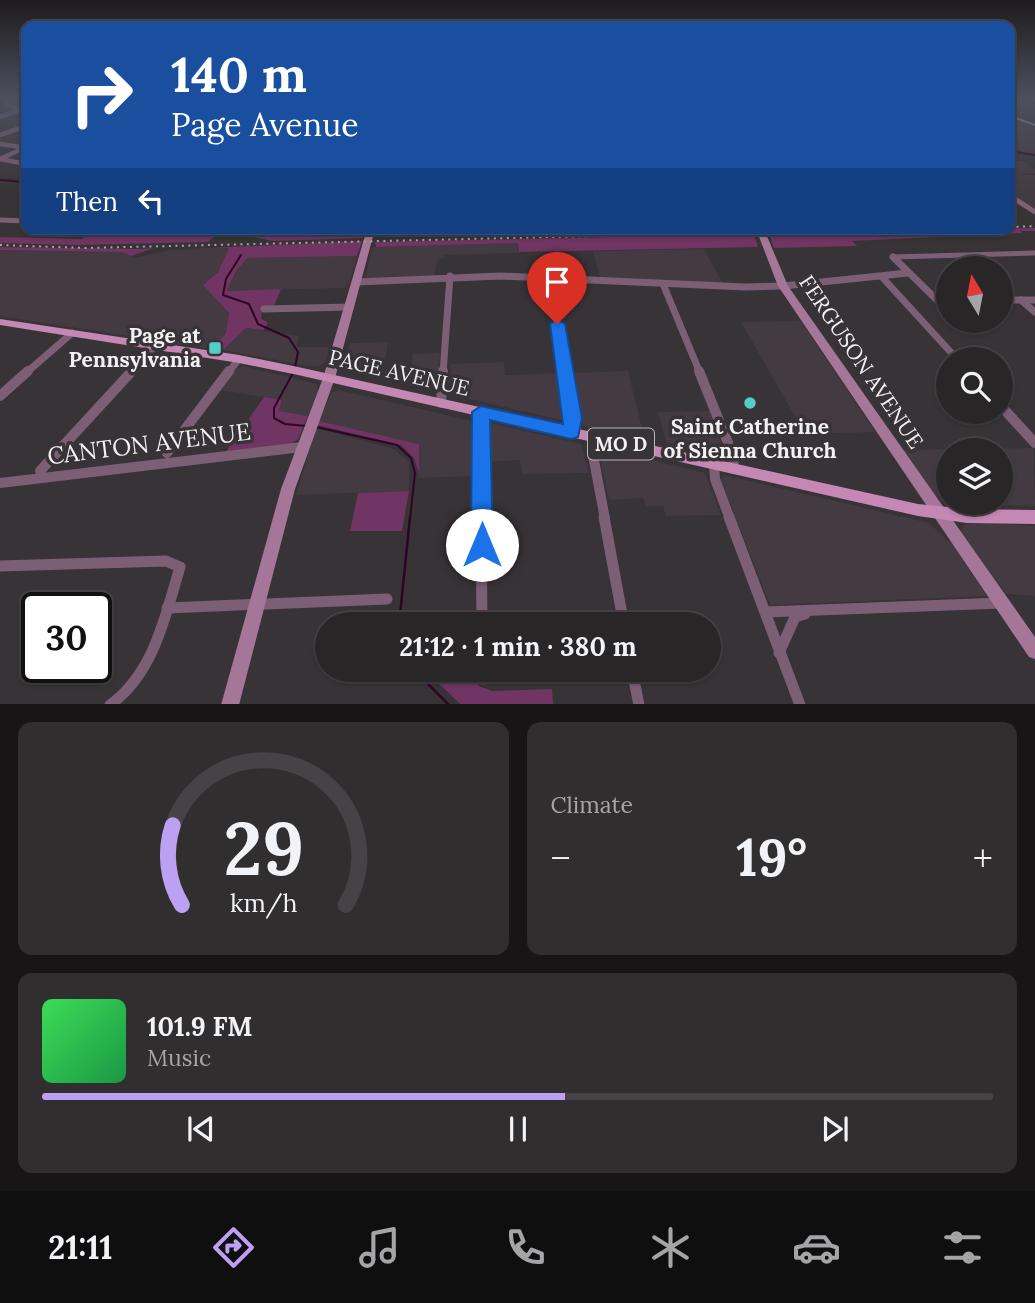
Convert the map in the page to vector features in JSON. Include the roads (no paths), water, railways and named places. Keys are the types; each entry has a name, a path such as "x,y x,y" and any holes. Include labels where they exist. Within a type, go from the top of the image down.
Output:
{"main road":[{"name":"PAGE AVENUE","path":"0,322 239,359 936,513"},
{"name":"PAGE AVENUE","path":"986,515 1035,517"}],"street":[{"path":"0,144 21,147"},
{"path":"1,159 21,149"},
{"path":"1,159 21,163"},
{"path":"1015,199 1035,212"},
{"path":"0,220 21,221"},
{"path":"230,704 302,447 329,378 369,235"},
{"name":"FERGUSON AVENUE","path":"761,235 783,286 936,510"},
{"path":"936,299 892,257 1035,253"},
{"path":"356,282 450,276 550,276 663,284 783,286 908,273"},
{"path":"441,403 450,276"},
{"path":"550,276 573,418 571,433"},
{"path":"882,277 946,347"},
{"path":"663,284 733,455 734,469"},
{"path":"1013,300 1035,300"},
{"path":"1021,300 1035,312"},
{"path":"264,309 350,307"},
{"path":"0,396 72,333"},
{"path":"40,471 155,346"},
{"path":"167,453 239,359"},
{"path":"481,412 482,612"},
{"path":"1013,419 1035,443"},
{"path":"594,438 592,450 622,612"},
{"name":"CANTON AVENUE","path":"0,483 302,447"},
{"path":"714,465 715,480 800,704"},
{"name":"FERGUSON AVENUE","path":"939,515 1035,650"},
{"path":"0,566 166,561 180,567 139,680 127,694 112,704"},
{"path":"167,608 387,599"},
{"path":"766,612 1002,603"},
{"path":"779,653 795,617 815,611"},
{"path":"634,682 639,704"}],"waterway":[{"path":"1015,152 1035,155"},
{"path":"0,180 21,182"},
{"path":"241,255 226,279 223,295 249,304 258,324 289,338 298,352 295,368"},
{"path":"293,373 274,408 274,418 285,424 307,426"},
{"path":"316,427 397,445 411,458 415,473 410,519"},
{"path":"400,612 410,517"},
{"path":"426,682 448,704"}],"railway":[{"path":"1015,227 1035,226"},
{"path":"0,245 85,248 636,235"}],"place":[{"name":"Page at Pennsylvania","path":"215,348"},
{"name":"Saint Catherine of Sienna Church","path":"750,403"}]}
